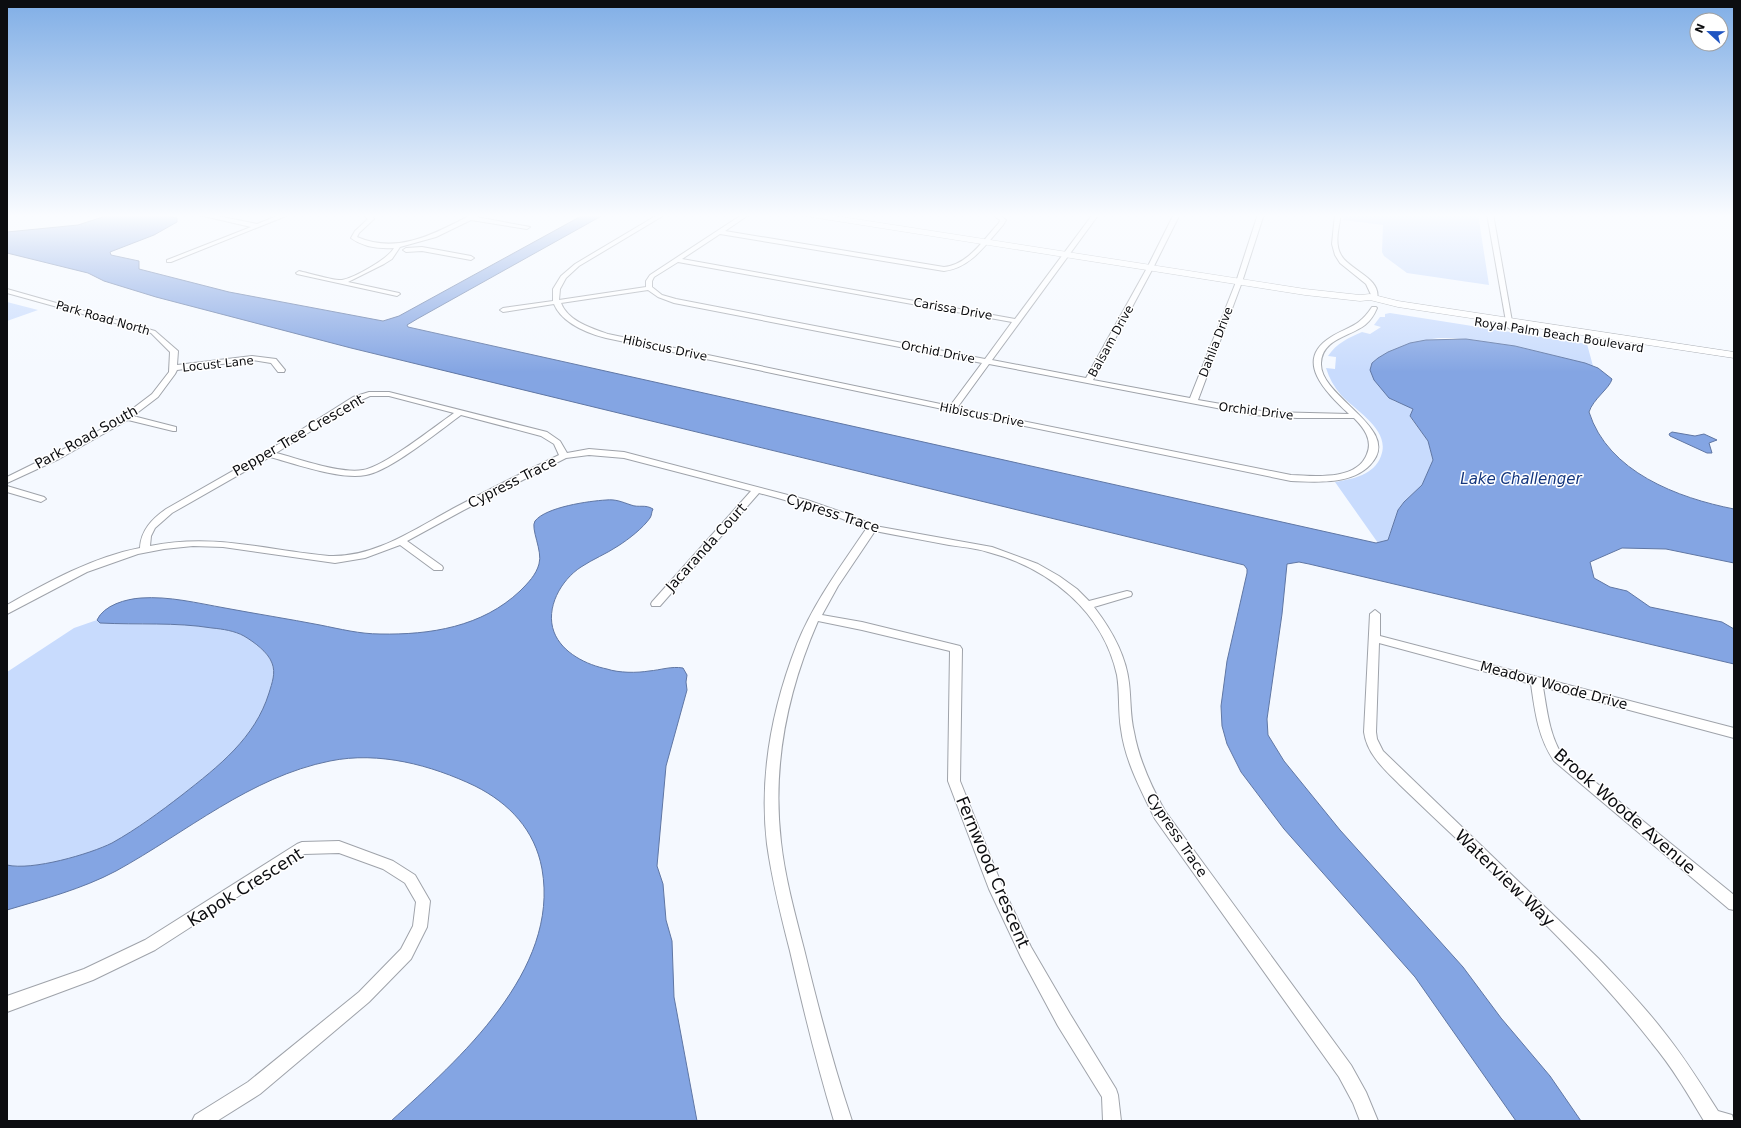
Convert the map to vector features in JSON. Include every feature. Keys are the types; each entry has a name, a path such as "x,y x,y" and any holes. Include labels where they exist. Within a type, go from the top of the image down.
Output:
{"street":[{"path":"342,282 375,267"},
{"path":"556,303 556,289 564,275 575,267"},
{"path":"503,310 649,288 649,281 652,276 667,267"},
{"name":"Carissa Drive","path":"714,267 1016,321"},
{"path":"930,267 944,269 954,267"},
{"path":"952,409 1056,267"},
{"name":"Royal Palm Beach Boulevard","path":"1141,267 1509,324 1734,363"},
{"name":"Dahlia Drive","path":"1194,402 1244,267"},
{"path":"1349,267 1366,279 1371,302"},
{"path":"1499,267 1509,324"},
{"name":"Balsam Drive","path":"1088,382 1150,268"},
{"path":"299,273 397,294"},
{"name":"Orchid Drive","path":"649,288 660,296 674,301 1194,402 1263,414 1315,417 1356,416"},
{"name":"Park Road North","path":"7,291 153,332 170,343 175,349 176,363 174,368"},
{"name":"Hibiscus Drive","path":"556,303 559,310 570,320 586,329 606,336 952,409 1086,435 1272,476 1312,479 1348,474 1366,465 1370,459 1374,446 1373,436 1367,426 1330,391 1323,381 1317,364 1321,350 1328,343 1333,339 1361,326 1371,302"},
{"name":"Royal Palm Beach Boulevard","path":"1509,324 1734,355"},
{"name":"Locust Lane","path":"174,368 252,358 273,361 281,370"},
{"name":"Park Road South","path":"7,480 95,436 127,417 163,388 174,368"},
{"name":"Pepper Tree Crescent","path":"145,548 147,532 160,518 203,490 269,454 356,399 369,394 389,394 544,434 557,443 564,456"},
{"path":"269,454 342,473 365,473 381,468 459,413"},
{"path":"127,417 173,428"},
{"name":"Cypress Trace","path":"7,610 51,584 74,573 117,556 145,548 184,544 222,544 333,560 376,552 564,456 590,452 613,453 758,490 827,510 872,528 974,546 1007,554 1031,564 1058,579 1087,605 1108,635 1122,673 1128,738 1140,775 1160,815 1346,1070 1369,1121"},
{"path":"7,489 41,499"},
{"name":"Jacaranda Court","path":"656,604 758,490"},
{"path":"843,1121 812,1012 790,921 774,843 772,803 773,766 776,732 783,700 792,670 815,617 833,585 872,528"},
{"path":"401,540 438,568"},
{"path":"1087,605 1126,594"},
{"name":"Waterview Way","path":"1375,614 1370,732 1371,739 1378,754 1597,967 1633,1005 1686,1074 1718,1120"},
{"name":"Fernwood Crescent","path":"815,617 956,649 954,781 972,833 1026,952 1064,1020 1110,1095 1112,1121"},
{"name":"Meadow Woode Drive","path":"1374,638 1734,733"},
{"name":"Brook Woode Avenue","path":"1536,680 1546,736 1552,750 1558,758 1734,904"},
{"name":"Kapok Crescent","path":"7,1004 88,975 150,945 302,848 339,847 388,865 410,880 423,901 420,927 406,954 364,997 254,1088 201,1121"}],"shaded area":[{"path":"1398,267 1486,267 1489,285 1407,273"},
{"path":"7,302 38,310 7,321"},
{"path":"1390,313 1587,344 1593,366 1515,346 1452,338 1438,338 1426,340 1374,380 1394,401 1410,406 1413,409 1410,417 1428,441 1433,460 1422,485 1404,502 1398,510 1388,540 1378,543 1335,482 1362,475 1373,468 1381,456 1383,447 1381,438 1377,429 1363,414 1338,392 1330,379 1326,368 1335,369 1336,357 1328,356 1339,344 1362,332 1370,334 1381,327 1374,325 1380,317 1385,317 1385,314"},
{"path":"97,620 100,623 198,626 240,634 260,648 272,663 274,675 269,693 255,724 234,750 196,784 139,826 112,843 90,852 45,864 31,866 7,865 7,672 74,628"}],"water":[{"name":"Lake Challenger","path":"62,267 139,267 139,269 229,292 383,321 399,316 489,267 511,267 417,319 407,325 408,327 1376,543 1388,540 1398,510 1404,502 1422,485 1433,460 1428,441 1410,416 1413,409 1389,398 1374,380 1370,370 1372,363 1378,358 1410,343 1426,340 1466,339 1515,346 1585,363 1598,368 1612,379 1591,407 1589,412 1598,433 1612,451 1628,466 1648,479 1690,498 1734,509 1734,563 1666,549 1622,548 1590,562 1594,578 1610,587 1627,591 1650,607 1722,622 1734,629 1734,664 1299,562 1287,564 1282,614 1267,719 1268,735 1284,761 1340,830 1463,967 1501,1018 1550,1076 1581,1121 1516,1121 1415,977 1284,829 1241,772 1227,744 1222,726 1221,706 1227,661 1247,573 1247,569 1244,565 351,348 156,297 104,281 88,273"},
{"path":"1672,432 1695,436 1704,434 1717,440 1709,443 1712,453 1707,453 1670,436 1669,434"},
{"path":"616,500 634,506 653,509 651,516 644,526 627,540 590,561 567,579 561,587 553,604 552,623 554,632 563,646 576,657 591,664 612,670 628,672 683,668 687,675 687,690 666,766 657,866 663,884 666,920 672,941 674,997 697,1121 391,1121 446,1070 499,1010 520,977 536,943 543,907 542,869 539,855 527,830 519,819 499,801 475,786 458,778 423,766 386,759 348,758 301,769 273,779 220,807 116,871 63,893 7,910 7,865 31,866 45,864 90,852 112,843 139,826 196,784 234,750 255,724 269,693 274,674 272,663 264,651 244,636 229,630 198,626 100,623 97,620 105,610 122,601 162,598 194,602 365,633 399,634 436,630 472,621 489,613 505,603 526,585 534,575 539,564 540,559 534,524 535,521 541,516 558,508 589,502"}]}
